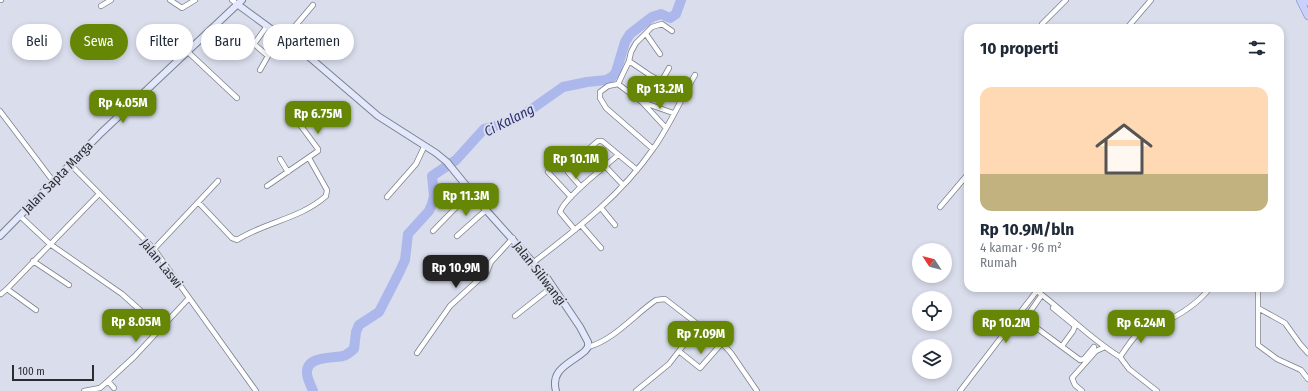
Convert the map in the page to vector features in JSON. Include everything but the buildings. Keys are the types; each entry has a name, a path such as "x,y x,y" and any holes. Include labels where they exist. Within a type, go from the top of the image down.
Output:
{"main road":[{"path":"1300,0 1308,16"}],"street":[{"path":"101,6 111,0"},
{"path":"170,0 182,8 195,0"},
{"path":"1042,24 1066,0"},
{"path":"1130,24 1151,0"},
{"name":"Jalan Siliwangi","path":"237,1 265,24"},
{"name":"Jalan Sapta Marga","path":"193,47 237,1"},
{"path":"297,24 313,5"},
{"path":"653,149 606,108 600,101 600,94 603,88 618,84 630,61 633,47 652,27 660,24 672,31"},
{"path":"263,32 254,44 263,52"},
{"path":"646,34 660,54"},
{"path":"193,57 237,98"},
{"name":"Jalan Sapta Marga","path":"0,236 70,164 179,60"},
{"path":"260,70 266,60"},
{"name":"Jalan Siliwangi","path":"312,60 373,113 447,163 472,191 486,210 534,262 553,286 584,333 588,342 588,347"},
{"path":"630,61 661,82 684,94"},
{"path":"661,82 669,68"},
{"path":"534,262 601,208 637,170 653,149 666,128 695,75"},
{"path":"618,84 642,102 666,128"},
{"path":"642,102 673,113"},
{"path":"0,111 53,181"},
{"path":"267,186 317,152 318,149 298,122"},
{"path":"581,187 569,174 567,168 595,142 601,141 637,170"},
{"path":"387,197 416,164 424,147"},
{"path":"574,230 560,212 581,187 618,154"},
{"path":"198,203 232,238 237,240 252,231 285,220 305,210 326,196 327,190 309,158"},
{"path":"280,159 288,172"},
{"name":"Jalan Laswi","path":"70,164 154,249 256,391"},
{"path":"605,166 623,185"},
{"path":"548,172 571,198"},
{"path":"940,207 964,179"},
{"path":"154,249 218,181"},
{"path":"433,231 472,191"},
{"path":"0,294 99,194"},
{"path":"601,208 614,224"},
{"path":"458,236 486,210"},
{"path":"20,216 50,244 114,287 160,328"},
{"path":"581,225 601,248"},
{"path":"416,353 450,306 487,272 491,262 513,238"},
{"path":"33,261 69,285"},
{"path":"516,316 553,286"},
{"path":"7,288 36,310"},
{"path":"960,391 1036,292"},
{"path":"1040,292 1105,347 1120,357 1129,370 1157,391"},
{"path":"1120,357 1138,333 1147,326 1157,325 1173,318 1191,306 1206,292"},
{"path":"1258,292 1258,345 1277,359 1301,370 1308,379"},
{"path":"1021,325 1041,296"},
{"path":"84,391 100,388 108,381 134,357 189,298"},
{"path":"556,391 554,381 556,373 588,347 598,344 608,338 660,299 670,301 722,343 731,353 757,391"},
{"path":"1053,308 1075,326 1062,346"},
{"path":"1258,308 1285,322 1308,353"},
{"path":"1015,320 1030,332 1038,329 1082,361 1094,347"},
{"path":"636,391 658,374 680,352 700,325"},
{"path":"680,352 700,368 722,343"},
{"path":"1082,391 1072,381 1072,378 1096,351 1105,347"},
{"path":"108,381 114,388"}],"waterway":[{"name":"Ci Kalang","path":"313,391 307,375 308,367 311,363 321,359 346,355 354,349 356,332 359,325 379,312 405,260 408,234 429,211 432,204 434,196 432,176 456,160 484,129 507,123 529,111 563,87 606,80 612,77 616,72 625,42 630,34 652,17 661,14 670,18 676,14 681,0"}]}
